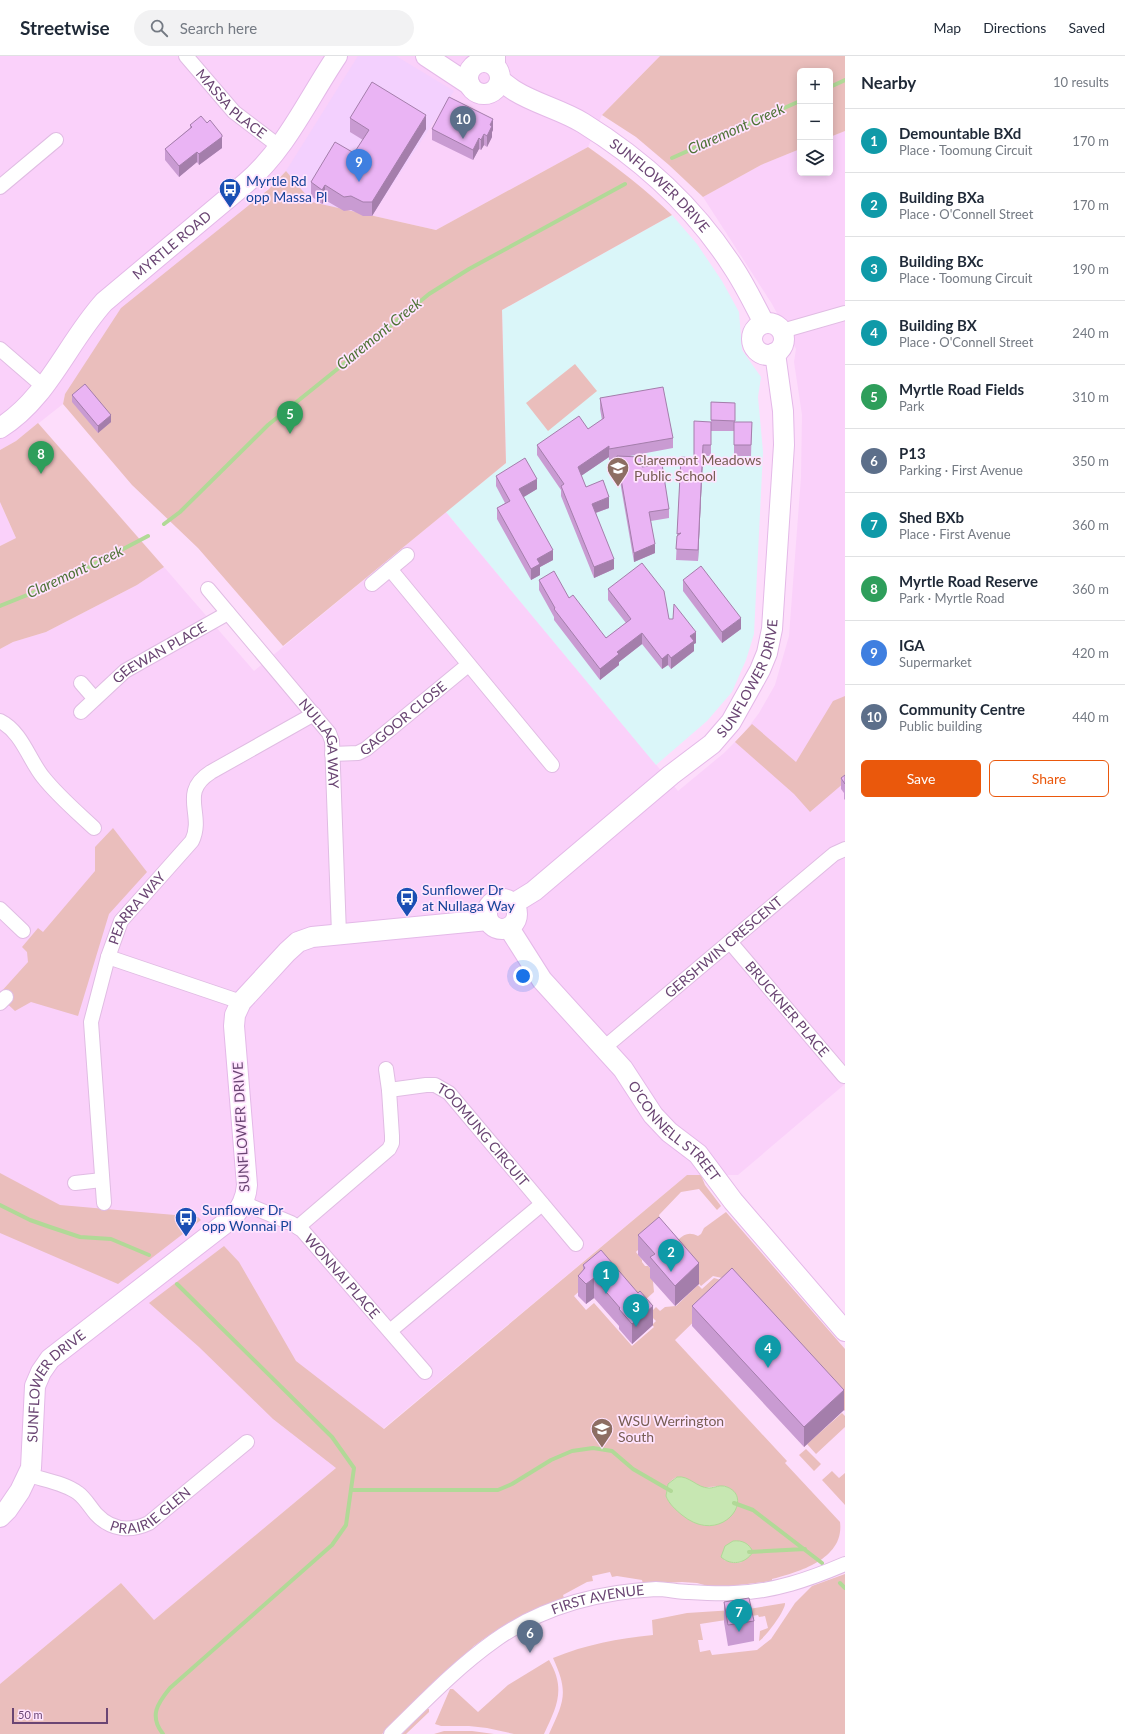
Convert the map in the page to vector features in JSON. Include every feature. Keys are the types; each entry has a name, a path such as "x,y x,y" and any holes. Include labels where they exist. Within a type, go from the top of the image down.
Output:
{"street":[{"name":"MASSA PLACE","path":"186,56 234,112 280,147"},
{"name":"MYRTLE ROAD","path":"0,428 18,415 44,387 88,322 104,302 258,173 280,147 337,56"},
{"name":"SUNFLOWER DRIVE","path":"434,61 490,73 581,122 616,144 658,179 679,199 717,244 734,268 764,323"},
{"path":"0,187 56,140"},
{"path":"782,331 845,313"},
{"path":"764,323 775,324 782,331 784,336 783,344 775,353 764,354 759,352 752,341 754,331 759,325 764,323"},
{"path":"0,350 44,387"},
{"name":"SUNFLOWER DRIVE","path":"513,904 534,891 671,775 709,747 731,722 760,670 767,653 772,629 784,444 783,411 775,353"},
{"path":"372,584 407,555"},
{"path":"390,569 552,765"},
{"name":"NULLAGA WAY","path":"208,589 329,733 332,741 339,934"},
{"name":"GEEWAN PLACE","path":"81,712 94,698 125,671 228,613"},
{"name":"GAGOOR CLOSE","path":"332,754 358,753 366,749 468,665"},
{"path":"81,683 94,698"},
{"name":"PEARRA WAY","path":"104,1203 91,1022 108,957 121,921 192,841 196,833 194,797 198,782 211,772 314,714"},
{"path":"0,721 9,727 18,738 44,778 94,828"},
{"name":"GERSHWIN CRESCENT","path":"605,1047 834,854 845,849"},
{"path":"496,900 505,900 513,904 516,908 517,917 513,925 509,928 499,929 494,927 488,920 487,911 496,900"},
{"path":"0,909 23,931"},
{"name":"SUNFLOWER DRIVE","path":"0,1517 10,1506 29,1475 35,1386 41,1372 50,1359 232,1218 243,1203 246,1196 247,1185 234,1026 236,1014 241,1002 287,952 298,942 312,937 488,920"},
{"name":"O'CONNELL STREET","path":"509,928 542,980 605,1047 631,1080 653,1115 669,1132 698,1154 733,1201 845,1331"},
{"name":"BRUCKNER PLACE","path":"730,942 844,1076"},
{"path":"108,957 241,1002"},
{"path":"298,1227 389,1149 392,1143 392,1136 386,1069"},
{"name":"TOOMUNG CIRCUIT","path":"389,1090 426,1085 435,1085 442,1088 456,1101 576,1244"},
{"path":"75,1183 102,1180"},
{"name":"WONNAI PLACE","path":"243,1203 298,1227 425,1372"},
{"path":"390,1331 542,1204"},
{"name":"PRAIRIE GLEN","path":"29,1475 71,1489 78,1493 104,1521 112,1526 130,1529 149,1523 247,1442"},
{"name":"FIRST AVENUE","path":"391,1734 473,1657 495,1640 520,1624 555,1608 591,1597 626,1591 658,1589 689,1592 734,1593 769,1590 808,1579 845,1564"}],"shaded area":[{"path":"0,56 660,56 602,115 588,147 436,230 312,202 286,171 65,394 63,404 16,441 0,450"},
{"path":"358,56 396,56 454,91 372,216 312,202 286,171"},
{"path":"660,56 845,56 845,131 833,136 833,68 797,68 797,150 761,165 703,197 636,137 602,115"},
{"path":"845,131 845,1084 738,1175 687,1175 154,1620 121,1583 0,1684 0,649 13,642 46,632 137,585 164,567 254,671 446,512 678,791 724,753 744,733 759,713 775,685 789,636 801,477 802,415 794,362 796,349 772,304 703,197 761,165 797,150 797,176 833,176 833,136"},
{"path":"588,147 632,180 672,215 502,310 506,463 283,646 198,548 132,485 63,404 65,394 121,308 269,189 286,171 312,202 436,230"},
{"name":"Claremont Meadows Public School","path":"672,215 697,244 722,281 739,312 742,350 761,377 758,397 763,452 754,634 746,660 732,692 707,721 656,765 446,512 506,463 502,310"},
{"path":"575,364 597,391 548,431 526,403"},
{"path":"38,423 164,567 137,585 46,632 13,642 0,649 0,546 16,538 0,502 0,450 16,441"},
{"path":"0,502 16,538 0,546"},
{"path":"845,696 845,782 810,812 794,794 735,742 752,724 796,762 833,701"},
{"path":"113,828 147,872 109,914 78,1016 31,1002 15,1011 0,997 0,993 28,962 27,952 22,947 38,928 43,932 95,871 95,847"},
{"path":"0,1173 60,1205 198,1217 201,1220 118,1284 0,1233"},
{"name":"WSU Werrington South","path":"687,1175 701,1175 705,1185 721,1206 717,1210 699,1189 681,1192 659,1215 659,1227 653,1236 636,1252 645,1266 648,1266 652,1271 654,1292 635,1309 584,1287 574,1296 586,1310 594,1303 632,1346 654,1327 652,1325 656,1321 649,1314 656,1307 660,1311 665,1307 676,1306 698,1285 702,1289 714,1278 721,1280 710,1306 675,1340 787,1461 785,1463 840,1522 839,1535 835,1546 827,1555 805,1568 772,1579 772,1581 730,1586 708,1586 697,1583 682,1582 643,1584 642,1580 617,1576 612,1577 610,1572 592,1576 593,1581 587,1582 563,1595 564,1598 517,1618 474,1646 382,1734 0,1734 0,1684 121,1583 154,1620 336,1468 273,1419 199,1347 149,1303 224,1246 239,1262 296,1361 384,1429","holes":["677,1477 687,1479 701,1487 725,1486 732,1490 702,1525 681,1514 667,1499 666,1492 669,1483","736,1541 742,1541 742,1562 734,1563 724,1560"]},
{"path":"726,1212 845,1349 845,1411 722,1278 713,1276 701,1286 691,1275 678,1240 688,1234 698,1236 704,1228"},
{"path":"842,1413 845,1416 845,1427 816,1454 807,1444"},
{"path":"806,1449 821,1464 814,1471 799,1455"},
{"path":"832,1471 839,1478 845,1473 845,1505 822,1480"},
{"path":"677,1477 685,1478 705,1487 727,1487 735,1493 738,1501 736,1509 730,1517 721,1523 710,1526 696,1523 677,1511 667,1499 668,1484"},
{"path":"733,1541 745,1543 753,1552 742,1561 733,1563 725,1560 721,1557 725,1546"},
{"path":"845,1574 845,1734 549,1734 563,1697 561,1680 553,1658 578,1649 602,1643 653,1635 652,1620 687,1613 749,1609 785,1603 775,1624 759,1641 760,1631 768,1628 765,1616 759,1617 758,1615 700,1624 703,1640 698,1640 700,1652 710,1650 712,1655 757,1650 771,1639 795,1603 812,1586"},
{"path":"549,1660 557,1680 558,1697 553,1715 544,1734 514,1734 487,1728 469,1726 441,1726 435,1724 450,1689 453,1689 478,1712 508,1685"},
{"path":"427,1709 429,1709 429,1712 406,1734 402,1734"},
{"path":"444,1731 472,1731 494,1734 434,1734"}],"building":[{"path":"372,82 426,115 372,202 363,202 351,196 344,197 325,185 322,190 311,182 335,142 354,153 369,130 350,118"},
{"path":"449,97 493,119 490,125 492,126 487,136 484,134 481,140 479,138 473,150 432,129"},
{"path":"201,116 207,123 210,120 222,137 199,154 197,152 179,166 165,149 192,127 190,125"},
{"path":"85,384 111,415 98,426 72,395"},
{"path":"663,387 673,438 609,449 609,446 578,467 586,487 603,480 609,497 592,504 614,559 594,567 561,486 564,484 537,445 579,416 588,429 604,418 600,398"},
{"path":"711,402 735,403 735,421 711,420"},
{"path":"694,421 711,422 711,445 703,445 698,550 676,549 677,536 681,533 677,534 681,457 694,458"},
{"path":"734,422 752,422 751,445 734,445"},
{"path":"617,456 640,457 642,467 662,464 669,509 649,512 655,544 634,553"},
{"path":"525,458 537,479 519,489 553,550 537,559 540,564 531,569 497,508 510,501 496,476"},
{"path":"642,563 664,591 669,619 673,619 674,604 696,632 690,636 694,641 671,658 668,654 662,659 642,633 617,652 619,654 600,669 554,609 555,608 539,580 554,571 569,598 573,595 606,638 631,619 608,589"},
{"path":"701,566 741,618 722,632 683,580"},
{"path":"845,775 845,784 841,778"},
{"path":"659,1217 699,1263 675,1286 650,1257 655,1254 638,1235"},
{"path":"601,1250 638,1293 640,1291 653,1306 632,1324 594,1278 586,1284 578,1276 585,1268 583,1265"},
{"path":"732,1268 844,1390 804,1427 692,1306"},
{"path":"749,1598 754,1621 728,1625 724,1602"}],"waterway":[{"name":"Claremont Creek","path":"833,86 845,80"},
{"name":"Claremont Creek","path":"672,158 797,102"},
{"name":"Claremont Creek","path":"164,524 180,512 268,425 429,294 469,269 625,184"},
{"name":"Claremont Creek","path":"0,606 62,581 148,536"},
{"path":"0,1205 30,1220 50,1227 80,1237 111,1239 149,1255"},
{"path":"163,1734 156,1721 156,1710 161,1699 170,1688 332,1545 346,1525 354,1468 332,1437 177,1284"},
{"path":"351,1490 498,1490 512,1484 551,1460 572,1451 593,1448 612,1451 633,1469 671,1491"},
{"path":"734,1503 753,1510 822,1563"},
{"path":"749,1552 805,1549"},
{"path":"840,1583 845,1588"}],"place":[{"name":"Community Centre","path":"463,139"},
{"name":"IGA","path":"359,182"},
{"name":"Myrtle Rd opp Massa Pl","path":"230,208"},
{"name":"Myrtle Road Fields","path":"290,434"},
{"name":"Myrtle Road Reserve","path":"41,474"},
{"name":"Claremont Meadows Public School","path":"618,488"},
{"name":"Sunflower Dr at Nullaga Way","path":"407,918"},
{"name":"Sunflower Dr opp Wonnai Pl","path":"186,1238"},
{"name":"Building BXa","path":"671,1272"},
{"name":"Demountable BXd","path":"606,1294"},
{"name":"Building BXc","path":"636,1327"},
{"name":"Building BX","path":"768,1368"},
{"name":"WSU Werrington South","path":"602,1448"},
{"name":"Shed BXb","path":"739,1632"},
{"name":"P13","path":"530,1653"}]}
